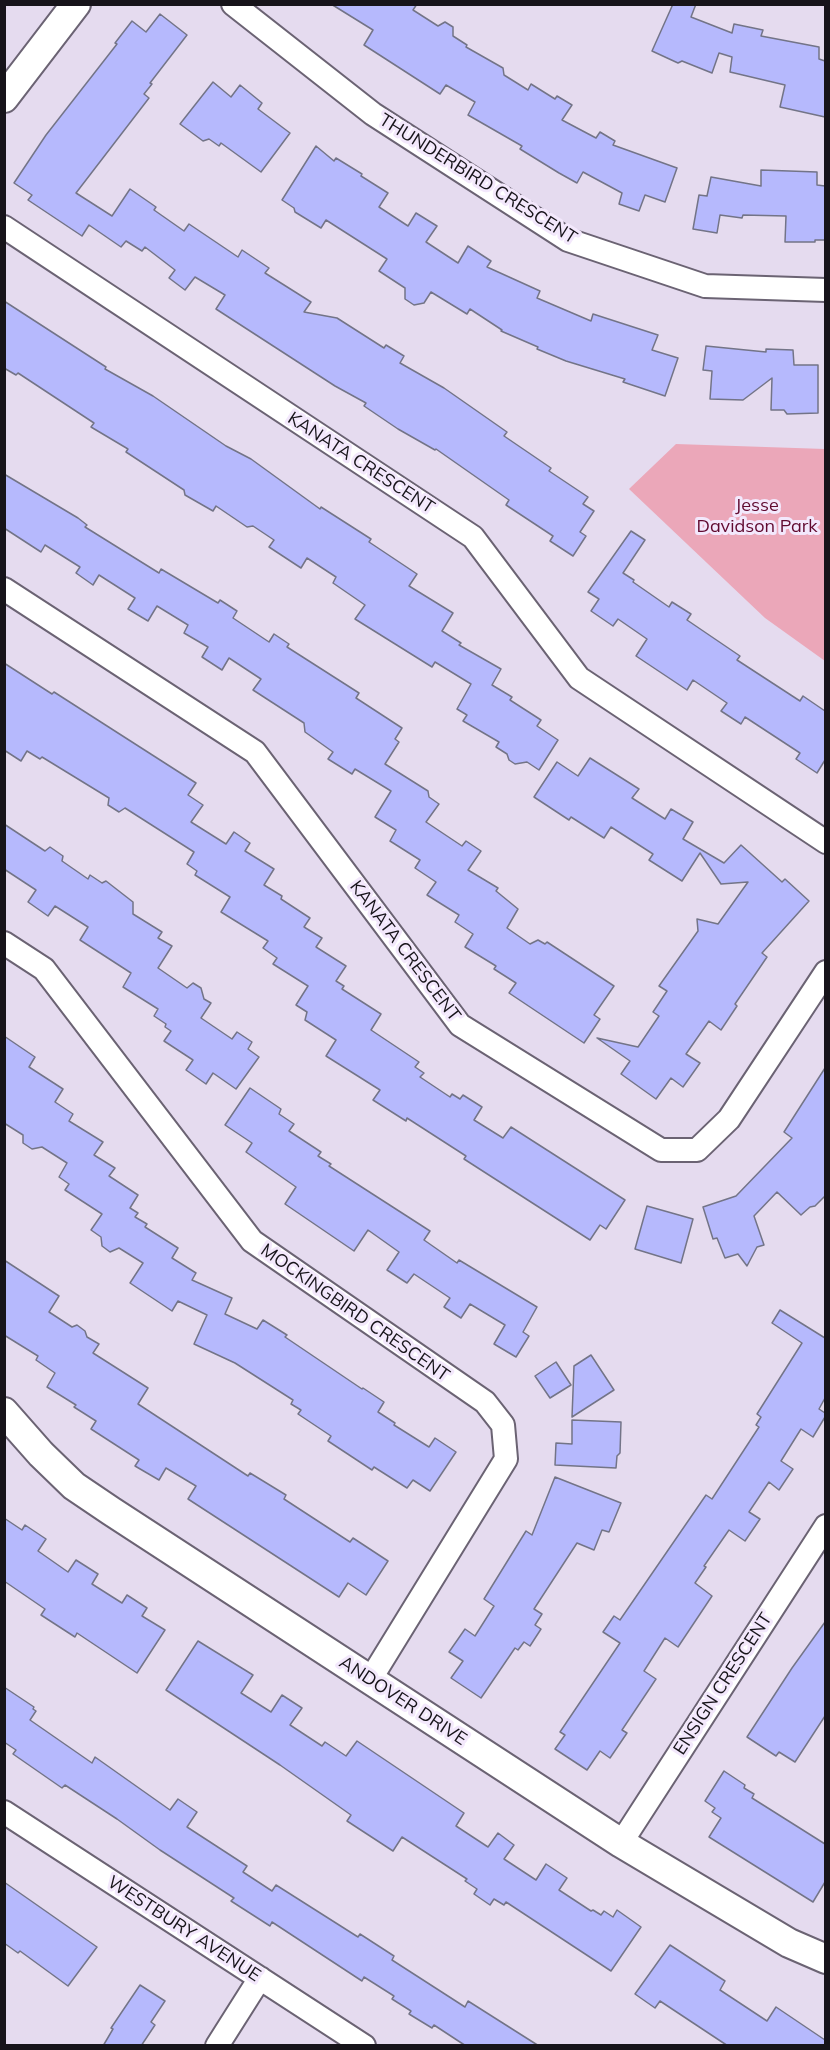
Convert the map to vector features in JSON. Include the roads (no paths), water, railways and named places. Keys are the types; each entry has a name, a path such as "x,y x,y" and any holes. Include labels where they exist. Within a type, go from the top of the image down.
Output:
{"street":[{"path":"4,98 76,4"},
{"name":"THUNDERBIRD CRESCENT","path":"233,4 373,114 568,240 705,286 825,290"},
{"name":"KANATA CRESCENT","path":"4,228 473,537 579,678 825,842"},
{"name":"KANATA CRESCENT","path":"4,588 255,752 460,1025 661,1150 697,1150 729,1119 825,972"},
{"name":"MOCKINGBIRD CRESCENT","path":"4,943 44,969 252,1241 485,1402 503,1425 506,1459 370,1680"},
{"name":"ANDOVER DRIVE","path":"4,1412 41,1454 74,1486 621,1843 789,1943 825,1959"},
{"name":"ENSIGN CRESCENT","path":"621,1843 825,1526"},
{"name":"WESTBURY AVENUE","path":"4,1812 364,2046"},
{"path":"217,2046 260,1978"}],"park label":[{"name":"Jesse Davidson Park","path":"757,516"}]}
